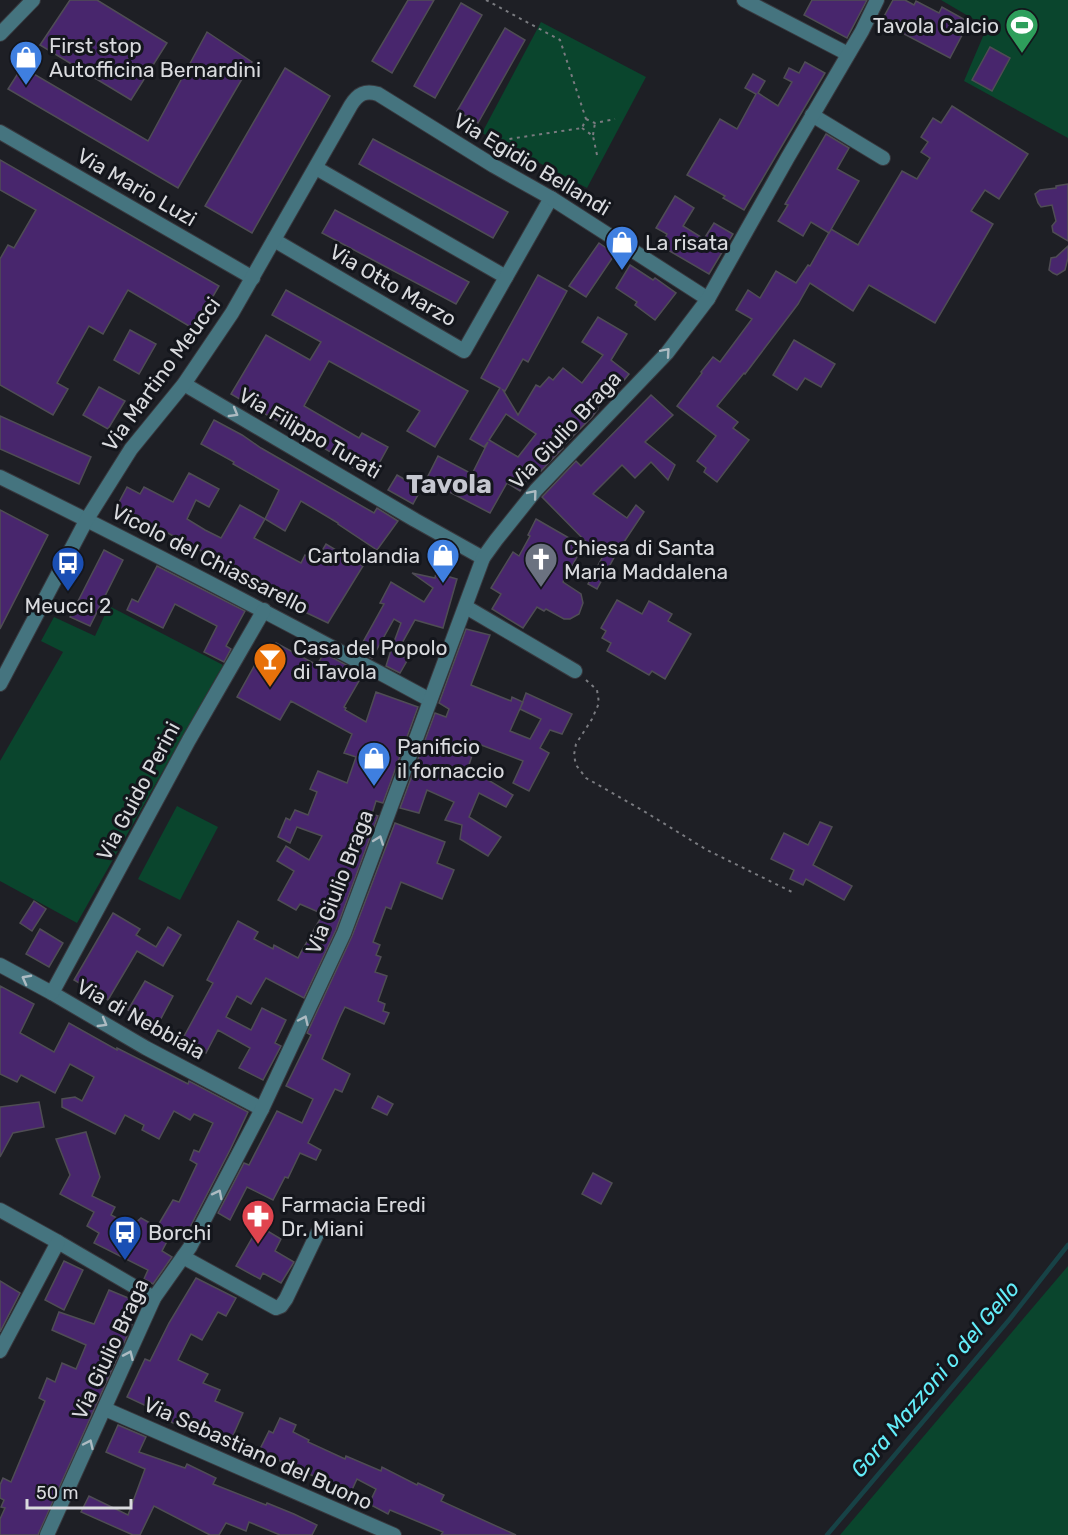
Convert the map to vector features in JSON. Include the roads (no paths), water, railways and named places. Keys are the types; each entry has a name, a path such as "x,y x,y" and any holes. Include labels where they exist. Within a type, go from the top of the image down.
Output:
{"street":[{"path":"0,34 33,0"},
{"path":"744,0 848,54"},
{"name":"Via Giulio Braga","path":"47,1535 154,1298 190,1247 262,1109 344,933 483,558 536,490 667,353 708,299 877,0"},
{"name":"Via Egidio Bellandi","path":"362,93 378,94 494,166 551,198 708,299"},
{"name":"Via Martino Meucci","path":"0,684 87,519 132,449 184,384 232,313 351,105 362,93"},
{"path":"812,115 883,158"},
{"name":"Via Mario Luzi","path":"0,132 253,278"},
{"path":"316,168 506,277"},
{"name":"Via Otto Marzo","path":"274,240 464,351 551,198"},
{"name":"Via Filippo Turati","path":"184,384 483,558"},
{"name":"Vicolo del Chiassarello","path":"0,477 264,610 430,700"},
{"path":"466,607 575,671"},
{"name":"Via Guido Perini","path":"52,993 189,740 264,610"},
{"name":"Via di Nebbiaia","path":"0,965 146,1048 262,1109"},
{"path":"0,1210 154,1298"},
{"path":"183,1257 276,1308 281,1306 286,1299 318,1232"},
{"path":"0,1350 58,1242"},
{"name":"Via Sebastiano del Buono","path":"105,1409 394,1535"}],"waterway":[{"name":"Gora Mazzoni o del Gello","path":"827,1535 1009,1320 1068,1245"}],"place":[{"name":"Tavola Calcio","path":"1022,54"},
{"name":"First stop Autofficina Bernardini","path":"26,86"},
{"name":"La risata","path":"622,271"},
{"name":"Cartolandia","path":"443,584"},
{"name":"Chiesa di Santa Maria Maddalena","path":"541,588"},
{"name":"Meucci 2","path":"68,592"},
{"name":"Casa del Popolo di Tavola","path":"270,688"},
{"name":"Panificio il fornaccio","path":"374,787"},
{"name":"Farmacia Eredi Dr. Miani","path":"258,1245"},
{"name":"Borchi","path":"125,1261"}],"district":[{"name":"Tavola","path":"449,484"}]}
